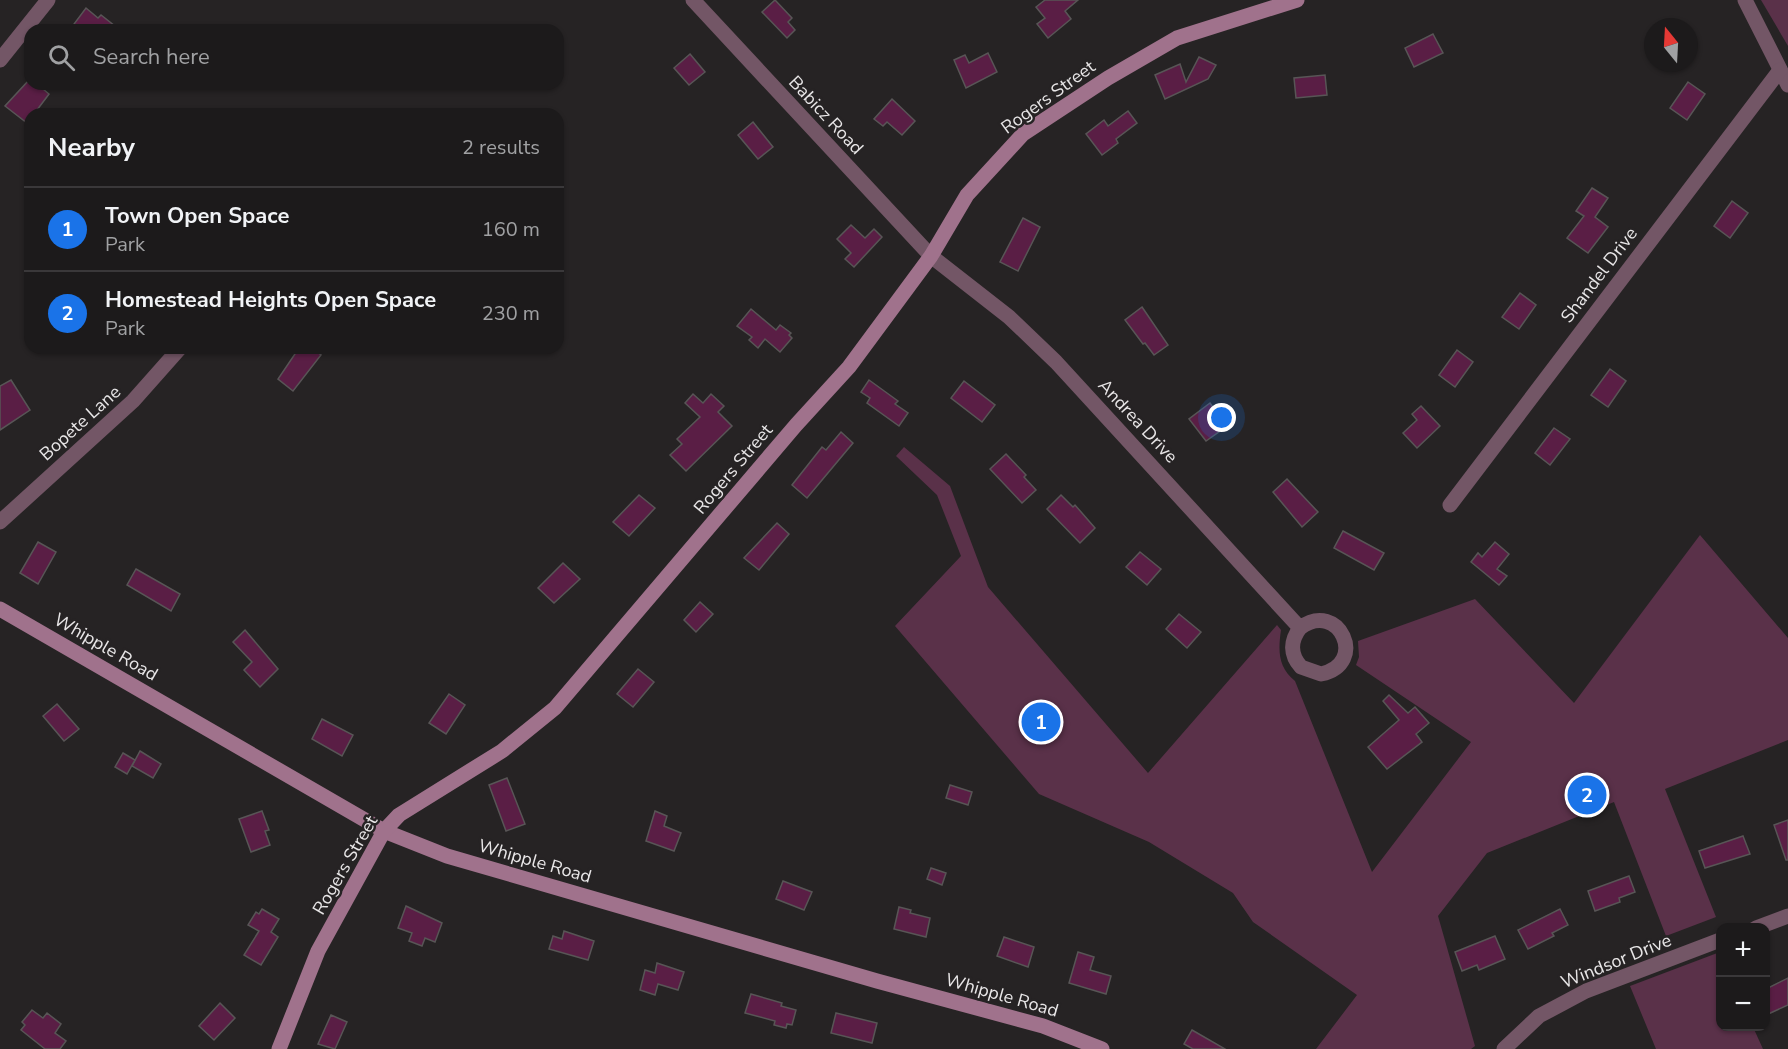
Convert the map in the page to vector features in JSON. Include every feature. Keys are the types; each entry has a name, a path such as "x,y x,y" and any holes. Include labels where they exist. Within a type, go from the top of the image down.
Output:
{"street":[{"path":"29,24 48,0"},
{"name":"Babicz Road","path":"693,0 931,256"},
{"name":"Rogers Street","path":"279,1049 318,951 384,831 399,815 502,751 552,710 795,425 849,367 931,256 967,195 1023,134 1108,78 1177,38 1297,0"},
{"path":"1745,0 1788,85"},
{"path":"0,60 24,30"},
{"name":"Shandel Drive","path":"1450,505 1780,70"},
{"name":"Andrea Drive","path":"931,256 1009,317 1056,362 1300,628"},
{"name":"Bopete Lane","path":"0,522 133,401 175,354"},
{"name":"Whipple Road","path":"0,609 384,831 447,856 877,981 1043,1026 1102,1049"},
{"path":"1768,923 1788,916"},
{"name":"Windsor Drive","path":"1504,1049 1539,1016 1586,991 1716,942"}],"shaded area":[{"path":"1761,0 1788,0 1788,46"},
{"path":"904,447 950,486 988,587 1148,773 1277,625 1281,630 1280,658 1282,664 1295,681 1372,872 1471,742 1356,665 1359,657 1358,641 1475,599 1574,703 1700,535 1788,638 1788,740 1665,789 1716,917 1666,936 1614,802 1487,853 1438,916 1475,1046 1471,1049 1316,1049 1357,995 1253,922 1233,893 1149,842 1039,794 895,626 961,556 937,495 896,456"},
{"path":"1716,954 1716,1031 1755,1031 1763,1049 1656,1049 1630,986"}],"building":[{"path":"775,0 792,18 788,22 795,30 787,38 762,12"},
{"path":"1045,0 1078,0 1065,11 1071,19 1048,38 1037,24 1045,18 1036,7"},
{"path":"86,8 98,18 101,15 112,24 74,24"},
{"path":"1433,34 1443,53 1414,67 1405,48"},
{"path":"988,53 997,72 966,88 954,60 965,55 969,63"},
{"path":"690,54 705,72 689,85 674,68"},
{"path":"1199,57 1216,65 1208,79 1165,99 1155,75 1180,64 1186,82"},
{"path":"1325,75 1327,95 1296,98 1294,78"},
{"path":"1688,82 1705,94 1687,120 1670,108"},
{"path":"24,85 24,90 44,90 49,94 38,108 24,108 24,121 5,106"},
{"path":"892,99 915,121 902,135 887,122 883,126 874,119"},
{"path":"1128,111 1137,123 1116,139 1118,143 1102,155 1086,134 1104,120 1108,126"},
{"path":"753,122 773,147 758,159 738,135"},
{"path":"1592,188 1608,198 1595,217 1608,227 1588,253 1567,238 1584,216 1576,211"},
{"path":"1732,201 1748,213 1730,238 1714,226"},
{"path":"1023,218 1040,227 1018,271 1000,262"},
{"path":"851,225 865,238 874,229 882,237 854,267 845,259 851,253 837,239"},
{"path":"1520,293 1536,305 1519,329 1502,317"},
{"path":"1142,307 1168,345 1154,355 1125,320"},
{"path":"751,309 776,330 780,325 791,333 789,335 792,338 780,352 765,339 758,348 749,340 752,337 737,326"},
{"path":"1457,350 1473,362 1455,387 1439,375"},
{"path":"295,354 321,355 293,391 278,379"},
{"path":"1610,369 1626,381 1608,407 1591,395"},
{"path":"11,380 30,410 0,430 0,386"},
{"path":"869,380 898,401 895,404 908,413 899,426 867,403 870,398 861,392"},
{"path":"964,381 995,405 982,422 951,398"},
{"path":"693,394 703,403 711,394 724,406 718,412 732,426 686,471 670,455 682,444 677,439 700,417 685,403"},
{"path":"1210,403 1217,413 1213,416 1223,429 1206,441 1189,419"},
{"path":"1421,406 1440,426 1417,448 1403,433 1417,420 1412,414"},
{"path":"1554,428 1570,439 1550,465 1535,453"},
{"path":"841,432 853,443 807,498 792,485 822,447 826,450"},
{"path":"1006,454 1026,475 1024,477 1036,490 1022,503 990,469"},
{"path":"1287,479 1318,512 1302,527 1273,492"},
{"path":"639,495 655,508 629,536 613,522"},
{"path":"1061,495 1073,507 1075,505 1095,528 1080,543 1047,509"},
{"path":"777,523 789,534 759,570 744,558"},
{"path":"1343,531 1384,553 1374,570 1334,548"},
{"path":"38,542 56,552 38,584 20,573"},
{"path":"1495,542 1509,554 1497,569 1507,576 1499,585 1471,562 1478,553 1482,557"},
{"path":"1140,552 1161,569 1147,585 1126,567"},
{"path":"563,563 580,579 554,603 538,588"},
{"path":"136,569 180,594 171,611 127,585"},
{"path":"700,602 713,614 696,632 684,620"},
{"path":"1179,614 1201,632 1187,648 1166,629"},
{"path":"245,630 278,669 260,687 244,670 252,662 233,642"},
{"path":"638,669 654,682 633,707 617,694"},
{"path":"449,694 465,705 446,734 429,723"},
{"path":"1389,695 1408,713 1415,707 1429,723 1416,734 1422,742 1387,769 1368,747 1399,720 1383,701"},
{"path":"57,704 79,729 64,741 43,716"},
{"path":"322,719 353,735 342,756 312,739"},
{"path":"140,751 161,764 153,778 132,766"},
{"path":"123,753 135,760 127,774 115,767"},
{"path":"507,778 525,824 506,831 489,785"},
{"path":"950,785 972,792 968,805 946,798"},
{"path":"262,811 269,830 265,831 270,845 251,852 239,819"},
{"path":"655,811 667,816 664,826 681,833 674,851 646,841"},
{"path":"1788,820 1788,860 1786,860 1774,825"},
{"path":"1743,836 1750,854 1705,868 1699,851"},
{"path":"931,868 946,873 942,885 927,879"},
{"path":"1629,876 1635,892 1619,898 1620,902 1595,911 1588,891"},
{"path":"783,881 812,892 804,910 776,899"},
{"path":"406,906 442,923 435,942 425,938 422,946 409,941 412,933 398,928"},
{"path":"899,907 911,910 910,913 930,918 926,937 894,929"},
{"path":"262,909 279,919 271,932 278,937 261,965 244,955 259,931 248,925 256,912 259,914"},
{"path":"1560,909 1568,925 1552,933 1554,936 1528,949 1518,930"},
{"path":"564,931 594,941 588,960 549,949 553,936 562,939"},
{"path":"1495,936 1505,959 1479,970 1477,965 1462,971 1455,952"},
{"path":"1004,937 1034,947 1028,967 997,956"},
{"path":"1078,952 1094,957 1090,970 1111,976 1106,994 1069,983"},
{"path":"657,963 684,972 678,990 658,984 655,995 640,990 645,970 655,973"},
{"path":"1788,978 1788,1005 1770,1013 1770,987"},
{"path":"751,994 782,1003 781,1006 796,1010 792,1025 787,1024 786,1028 774,1025 775,1021 745,1013"},
{"path":"220,1003 235,1018 214,1040 199,1026"},
{"path":"32,1010 43,1018 47,1013 61,1024 55,1033 66,1041 60,1049 45,1049 21,1030 25,1025 22,1022"},
{"path":"836,1013 877,1023 872,1043 831,1033"},
{"path":"331,1015 347,1022 335,1049 318,1044"},
{"path":"1192,1030 1225,1049 1193,1049 1184,1044"}],"place":[{"name":"Town Open Space","path":"1041,722"},
{"name":"Homestead Heights Open Space","path":"1587,795"}]}
